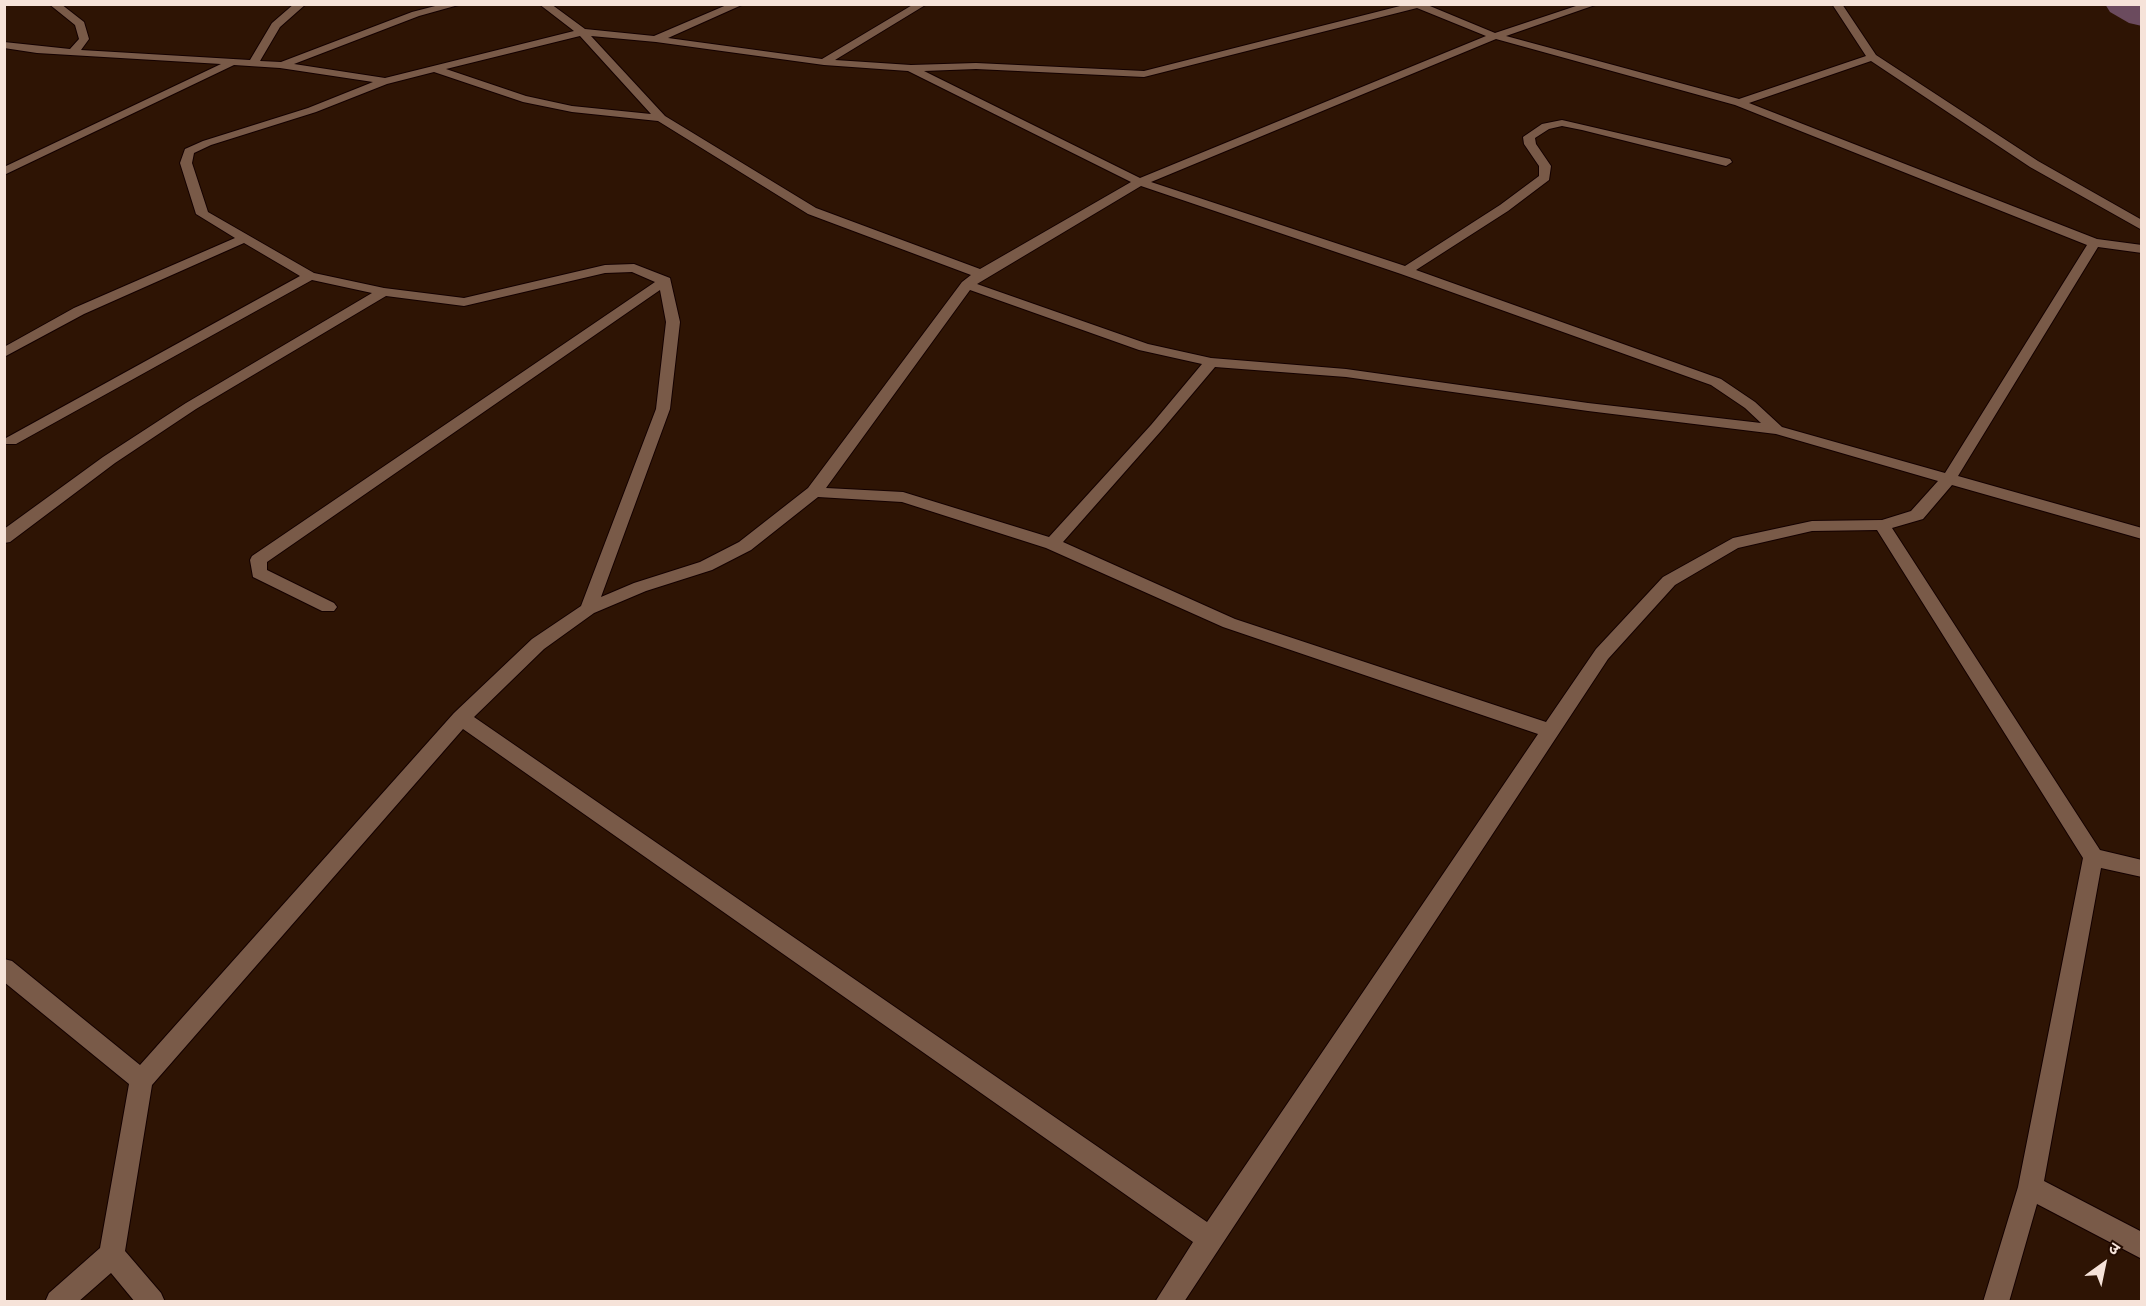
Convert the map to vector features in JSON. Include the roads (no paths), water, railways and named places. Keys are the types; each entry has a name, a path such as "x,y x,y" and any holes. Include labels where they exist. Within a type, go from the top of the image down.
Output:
{"street":[{"path":"54,4 80,24 84,39 73,52"},
{"path":"253,64 276,25 301,4"},
{"path":"280,65 416,14 457,4"},
{"path":"544,4 582,32 661,118 812,211 981,274"},
{"path":"656,39 739,4"},
{"path":"824,62 922,4"},
{"path":"58,1302 112,1255 141,1080 461,718 538,644 588,609 640,587 706,566 746,546 814,492 968,285 981,274 1140,182 1495,36 1593,4"},
{"path":"1837,4 1872,57 2034,164 2142,226"},
{"path":"665,281 646,271 624,268 604,269 464,302 384,292 310,276 202,214 186,163 189,151 207,143 312,110 385,81 582,32 656,39 824,62 911,68 976,66 1144,74 1418,5 1495,36 1739,103 2094,243 2142,249"},
{"path":"6,46 280,65 385,81"},
{"path":"1739,103 1872,57"},
{"path":"4,171 233,63"},
{"path":"911,68 1140,182 1406,271 1716,382 1750,405 1777,430"},
{"path":"435,69 523,99 572,110 661,118"},
{"path":"1406,271 1504,208 1545,177 1545,166 1530,144 1529,137 1546,126 1562,123 1726,162"},
{"path":"4,353 79,311 243,239"},
{"path":"1168,1302 1602,654 1670,581 1733,544 1812,526 1882,525 1917,515 1948,480 2094,243"},
{"path":"11,441 310,276"},
{"path":"328,607 279,585 259,573 258,560 270,549 665,281"},
{"path":"588,609 663,409 673,322 665,281"},
{"path":"968,285 1144,347 1211,362 1346,373 1588,407 1777,430 2142,534"},
{"path":"4,538 109,460 191,406 384,292"},
{"path":"1052,544 1156,428 1211,362"},
{"path":"814,492 903,497 1052,544 1229,623 1551,731"},
{"path":"1882,525 2092,857 2030,1187 1996,1302"},
{"path":"461,718 1209,1238"},
{"path":"2092,857 2142,869"},
{"path":"4,968 141,1080"},
{"path":"2030,1187 2142,1246"},
{"path":"112,1255 152,1302"}],"waterway":[{"path":"2123,4 2142,15"}]}
